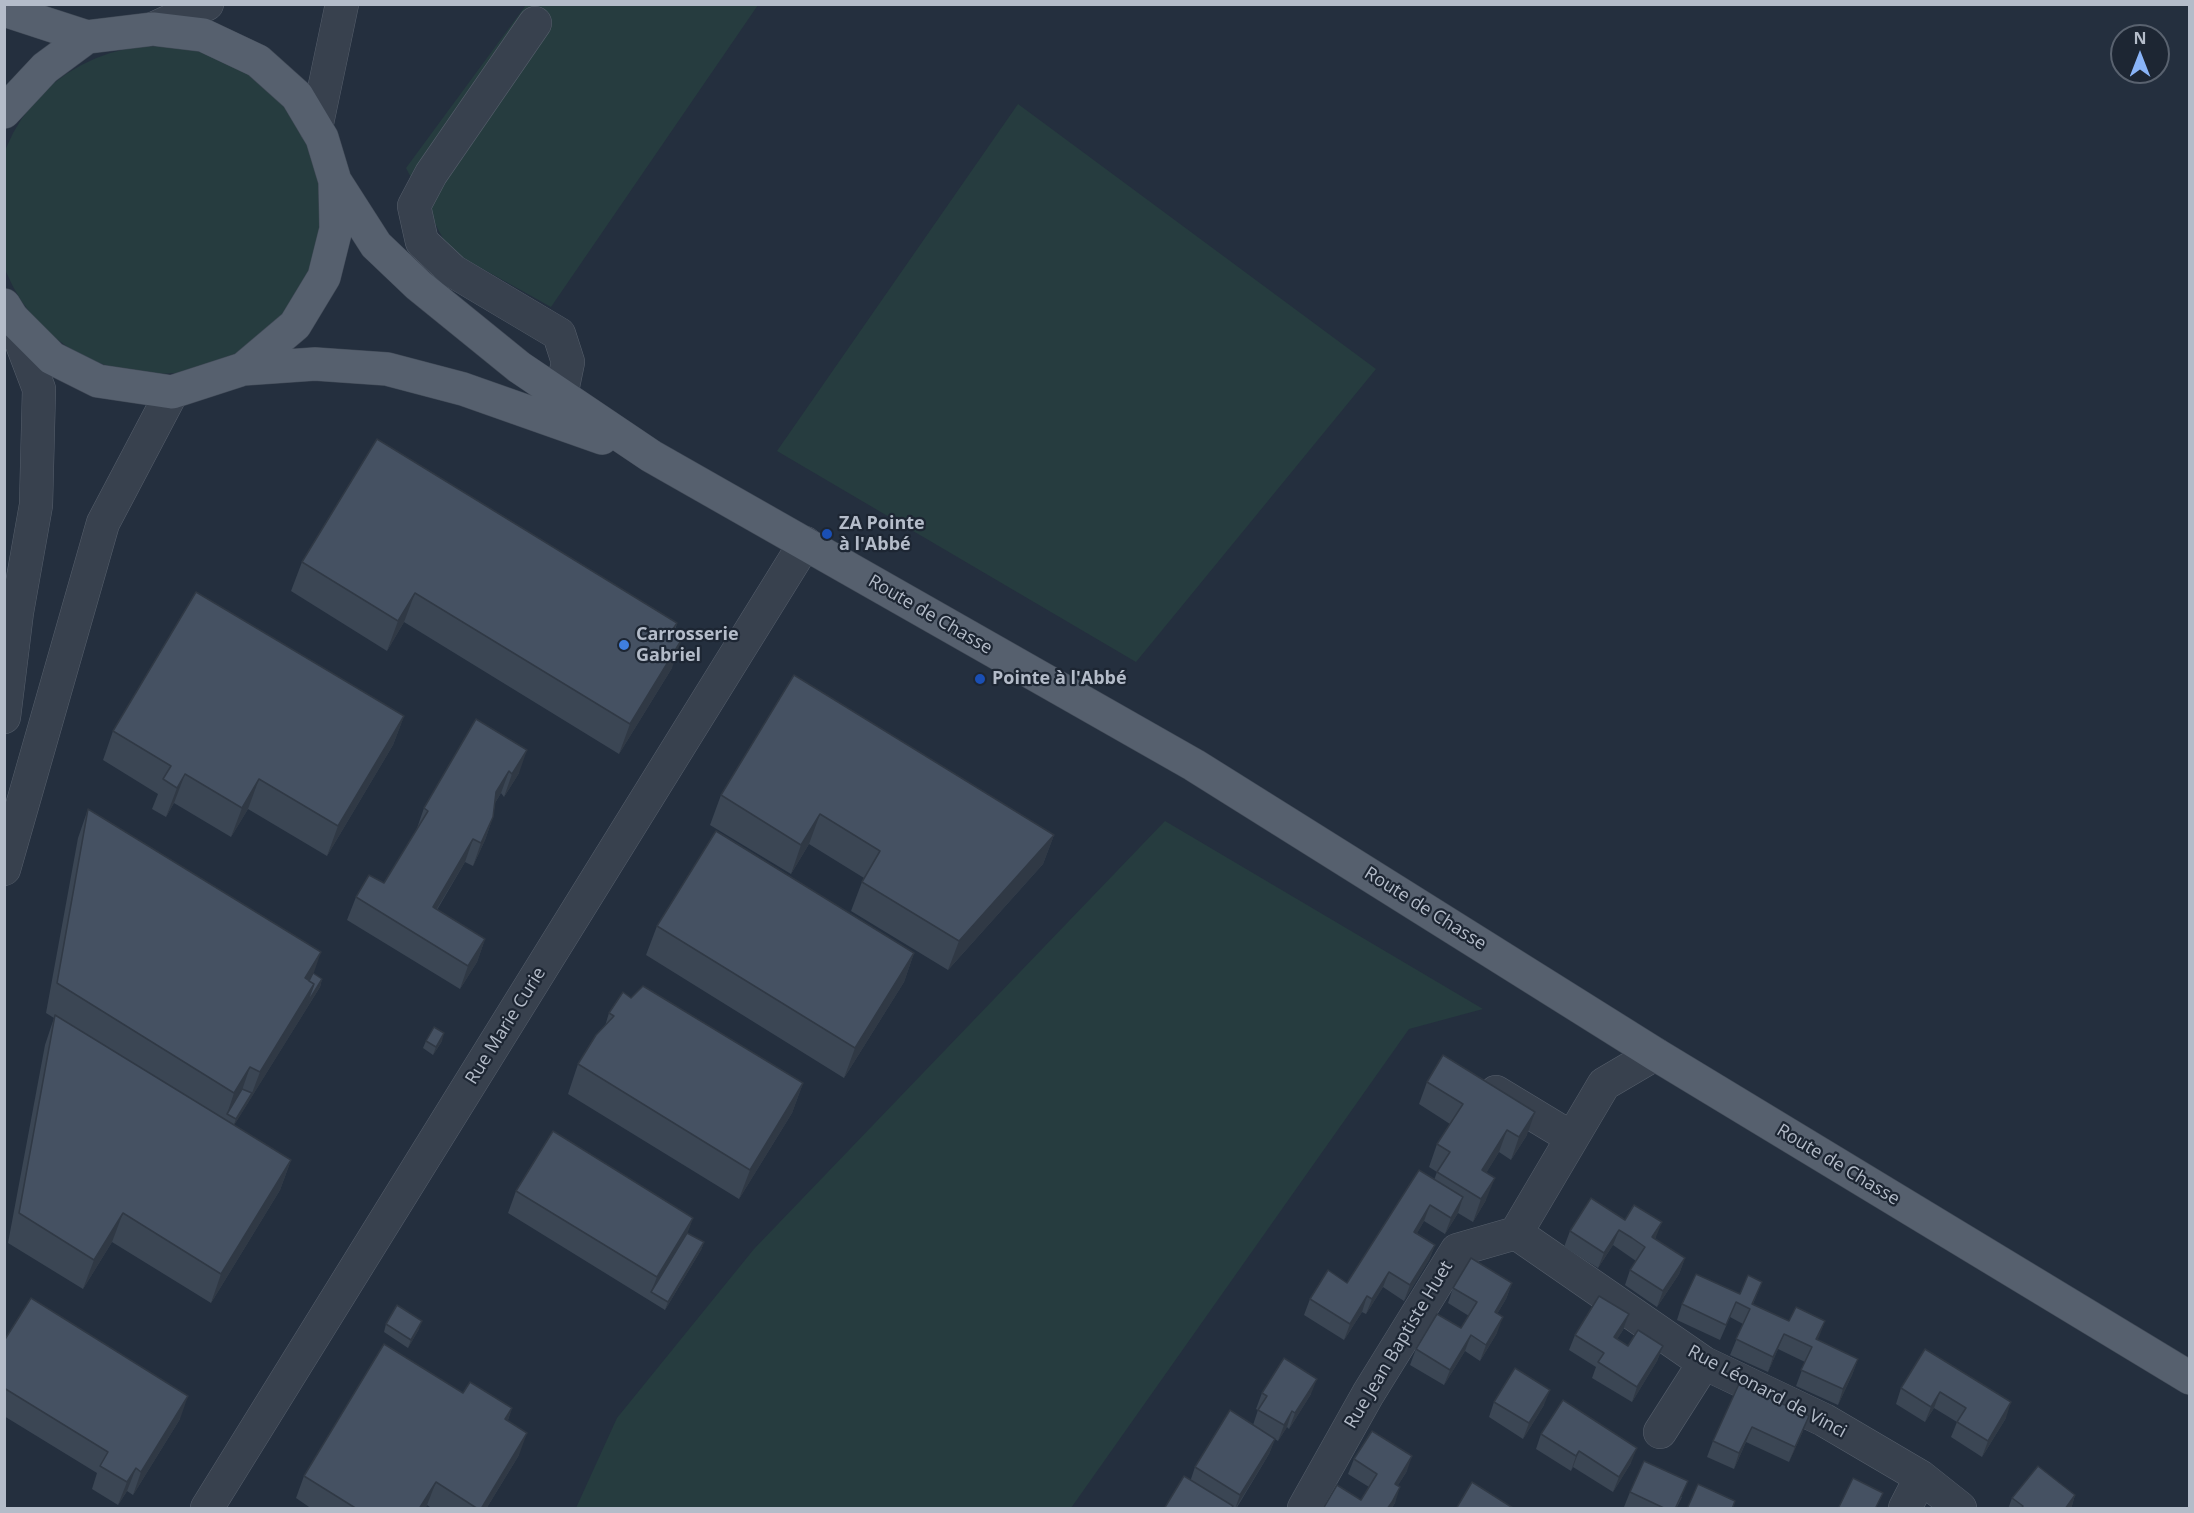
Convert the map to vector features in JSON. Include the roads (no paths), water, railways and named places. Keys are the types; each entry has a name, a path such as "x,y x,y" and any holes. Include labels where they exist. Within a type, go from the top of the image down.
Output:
{"main road":[{"path":"4,10 87,37 153,29 203,36 258,61 297,96 322,138 335,181 336,230 324,278 295,326 243,369"},
{"path":"4,112 45,68 87,37"},
{"path":"335,181 376,245 410,277 519,367 651,456"},
{"path":"8,311 52,357 99,381 172,392 243,369 315,364 387,369 463,389 651,456"},
{"name":"Route de Chasse","path":"651,456 1194,765 1655,1054 2190,1378"}],"street":[{"path":"153,29 207,4"},
{"path":"316,128 342,4"},
{"path":"535,22 431,174 414,206 422,242 453,271 559,334 568,362 561,396"},
{"path":"4,717 16,612 36,505 39,389 8,311"},
{"path":"4,869 103,523 172,392"},
{"name":"Rue Marie Curie","path":"207,1509 804,543"},
{"path":"1516,1233 1604,1084 1655,1054"},
{"path":"1474,1079 1572,1138"},
{"name":"Rue Léonard de Vinci","path":"1516,1233 1704,1363 1824,1420 1921,1477 1959,1509"},
{"name":"Rue Jean Baptiste Huet","path":"1304,1509 1368,1394 1457,1250 1516,1233"},
{"path":"1660,1432 1704,1363"},
{"path":"1905,1509 1921,1477"}],"place":[{"name":"ZA Pointe à l'Abbé","path":"827,534"},
{"name":"Carrosserie Gabriel","path":"624,645"},
{"name":"Pointe à l'Abbé","path":"980,679"}]}
